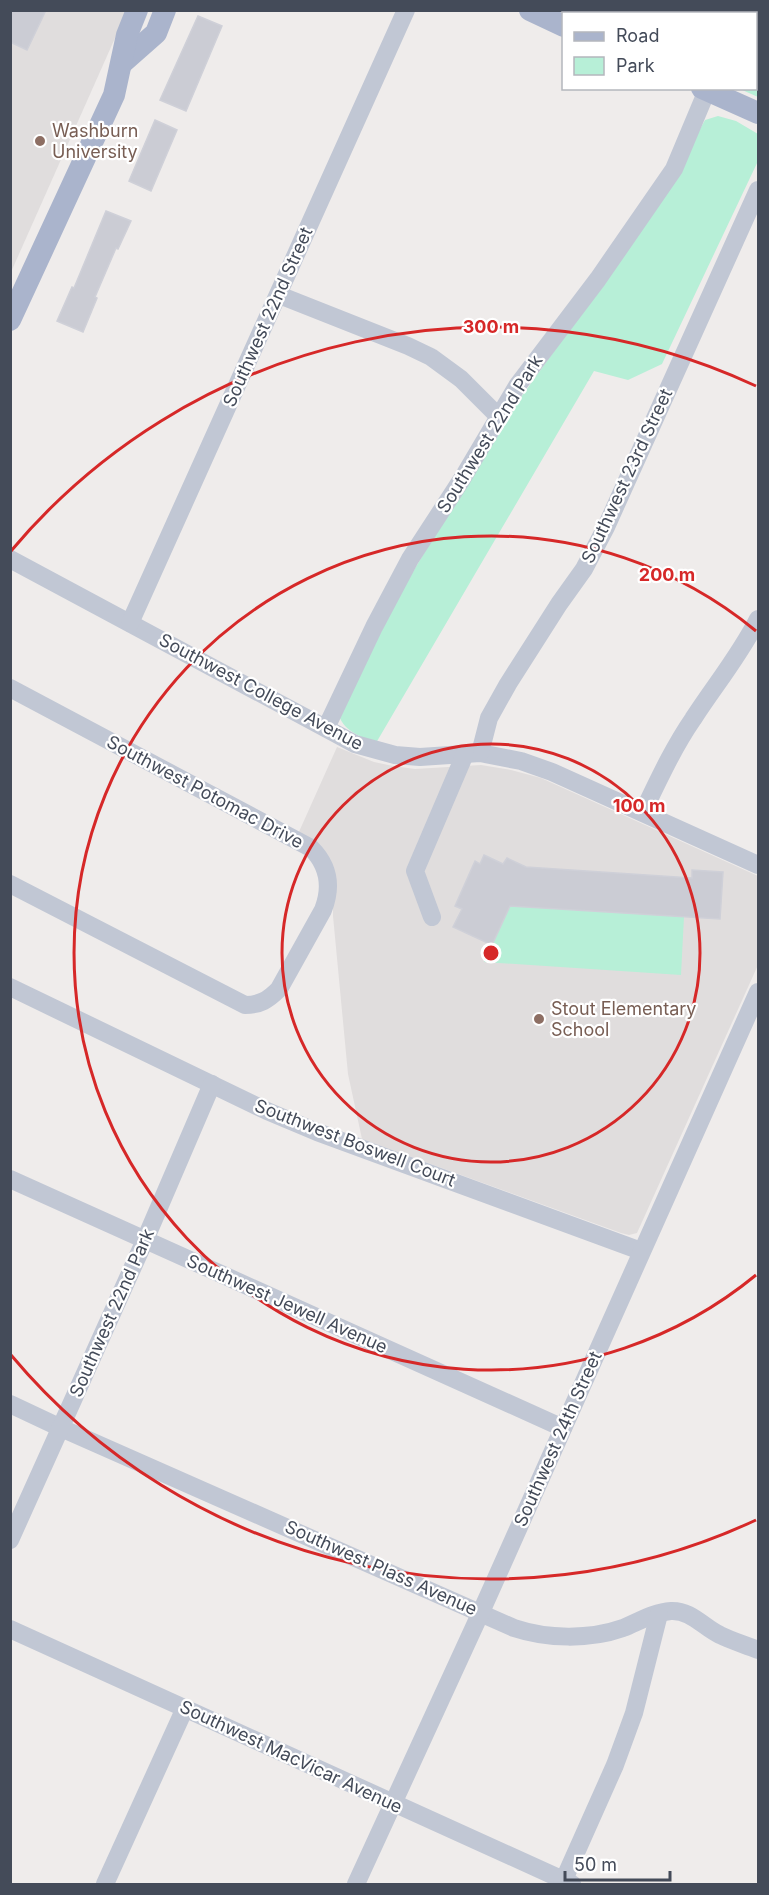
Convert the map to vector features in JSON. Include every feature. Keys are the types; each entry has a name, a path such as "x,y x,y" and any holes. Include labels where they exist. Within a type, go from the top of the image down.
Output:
{"main road":[{"path":"10,320 114,94 127,35 137,10"},
{"path":"122,63 156,33 165,10"},
{"path":"530,10 562,25"},
{"path":"708,90 759,113"}],"street":[{"name":"Southwest 22nd Street","path":"130,623 406,10"},
{"name":"Southwest 22nd Park","path":"326,728 374,627 410,559 462,479 516,386 598,279 674,169 706,90"},
{"name":"Southwest 23rd Street","path":"432,917 415,872 489,718 559,604 584,569 606,527 759,190"},
{"path":"279,295 431,357 461,380 498,416"},
{"name":"Southwest College Avenue","path":"10,559 355,744 395,754 420,757 473,754 536,765 759,865"},
{"path":"643,812 693,719 724,676 759,619"},
{"name":"Southwest Potomac Drive","path":"10,688 311,848 325,867 329,883 323,910 279,989 262,1003 245,1005 10,884"},
{"name":"Southwest Boswell Court","path":"10,987 267,1111 317,1132 641,1251"},
{"name":"Southwest 24th Street","path":"356,1884 481,1612 759,992"},
{"name":"Southwest 22nd Park","path":"10,1540 145,1240 212,1084"},
{"name":"Southwest Jewell Avenue","path":"10,1179 563,1428"},
{"name":"Southwest Plass Avenue","path":"10,1404 532,1634 588,1635 621,1628 671,1611 683,1612 720,1635 759,1650"},
{"path":"566,1883 634,1713 658,1614"},
{"name":"Southwest MacVicar Avenue","path":"10,1629 566,1883"},
{"path":"105,1884 185,1708"}],"shaded area":[{"name":"Washburn University","path":"11,11 127,11 11,272"},
{"name":"Stout Elementary School","path":"337,747 374,762 393,766 415,769 481,765 541,778 758,876 758,965 637,1233 629,1235 621,1233 362,1139 348,1074 333,916 333,877 298,834"}],"green space":[{"path":"758,11 758,97 742,90 757,90 757,12 727,12"},
{"path":"718,116 736,121 758,134 758,161 662,364 628,380 594,371 376,743 354,733 345,726 339,716 402,590 501,425 654,212 705,120"},
{"path":"510,906 684,917 681,975 484,962"}],"building":[{"path":"10,10 46,10 27,50 10,42"},
{"path":"198,16 222,26 186,111 160,100"},
{"path":"155,120 177,130 151,191 129,181"},
{"path":"106,211 131,221 118,249 116,248 83,332 57,321 72,287 74,288"},
{"path":"484,855 503,864 507,858 526,867 692,878 692,870 723,872 720,919 510,906 492,945 453,927 462,909 455,906 475,861 480,864"}],"place":[{"name":"Washburn University","path":"40,141"},
{"name":"Stout Elementary School","path":"539,1019"}]}
